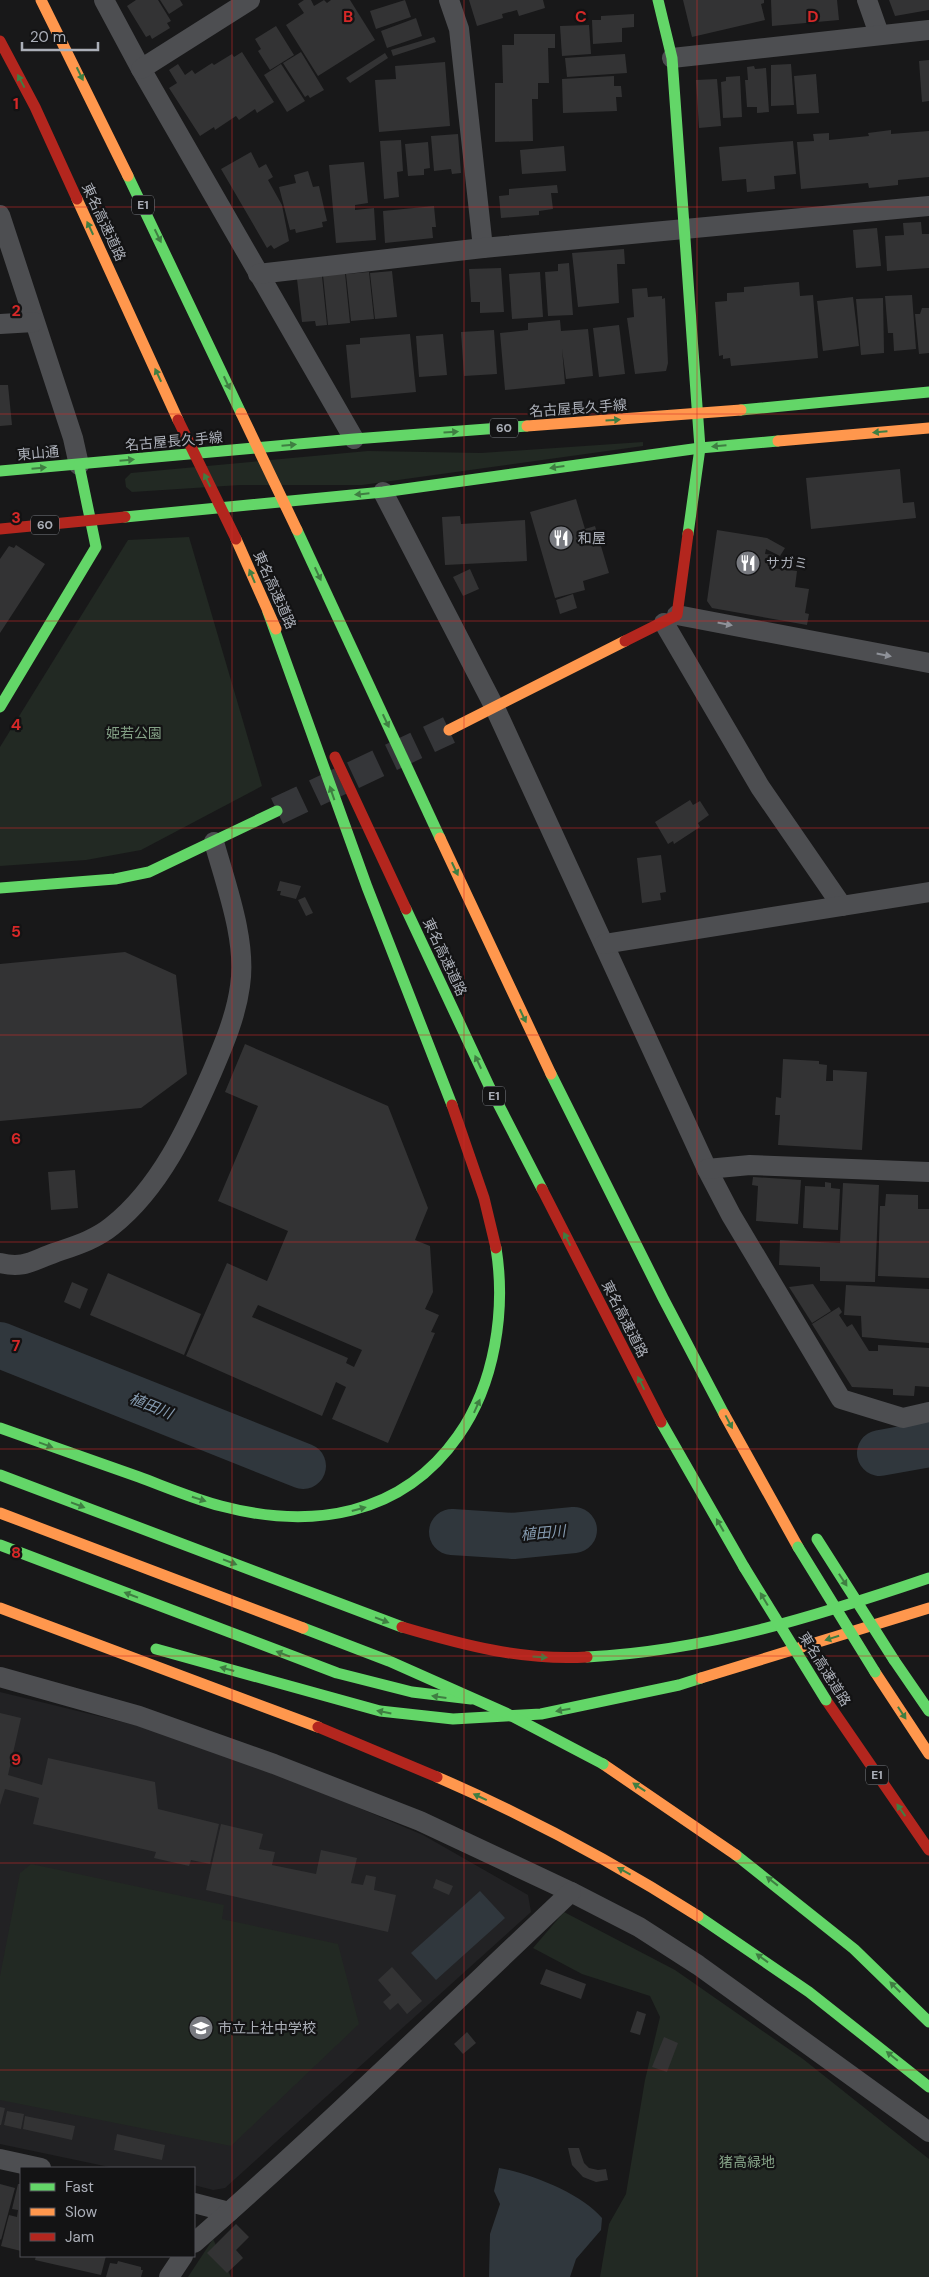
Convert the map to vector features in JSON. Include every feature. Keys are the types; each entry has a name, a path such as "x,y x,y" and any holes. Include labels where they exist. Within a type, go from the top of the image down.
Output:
{"main road":[{"name":"E1","path":"41,0 154,228 542,1056 649,1271 798,1548 875,1672 929,1754"},
{"path":"449,730 670,619 700,448 672,58 658,0"},
{"name":"東名高速道路","path":"0,41 35,107 178,420 236,539 328,742 490,1088 656,1412 744,1567 826,1700 929,1850"},
{"name":"名古屋長久手線","path":"79,465 354,439 697,414 929,392"},
{"name":"60","path":"0,529 382,492 700,448 929,428"},
{"path":"0,707 8,682 96,547 79,465"},
{"name":"東山通","path":"0,471 79,465"},
{"path":"0,1428 221,1506 259,1514 294,1517 329,1515 360,1509 391,1498 440,1462 460,1437 477,1409 488,1379 495,1350 500,1285 497,1252 490,1220 457,1116 348,839 268,612"},
{"path":"0,888 116,879 149,872 277,812"},
{"path":"649,1271 753,1441"},
{"path":"0,1475 395,1625 450,1642 525,1656 597,1658 664,1650 720,1640 821,1612 929,1578"},
{"path":"0,1513 389,1661 508,1714 603,1764 697,1826 792,1896 878,1970 929,2022"},
{"path":"814,1535 929,1711"},
{"path":"0,1545 360,1681 407,1692 442,1697 508,1701"},
{"path":"0,1607 114,1638"},
{"path":"0,1607 293,1718 406,1764 534,1823 652,1887 753,1951 852,2024 929,2087"},
{"path":"142,1646 355,1705 415,1717 453,1719 542,1714 679,1685 929,1608"},
{"path":"553,1699 632,1693 679,1685"}],"street":[{"path":"104,0 140,69 354,439"},
{"path":"140,69 250,0"},
{"path":"449,0 459,29 483,248"},
{"path":"867,0 879,34"},
{"path":"672,58 929,30"},
{"path":"258,274 483,248 929,206"},
{"path":"0,215 73,438 79,465"},
{"path":"0,324 34,322"},
{"path":"382,492 494,708 707,1169 731,1216 841,1399 903,1418 929,1412"},
{"path":"670,619 929,664"},
{"path":"670,619 760,787 842,906"},
{"path":"0,1264 16,1267 95,1238 113,1225 157,1179 192,1119 230,1031 241,985 240,950 231,903 214,842"},
{"path":"604,944 929,892"},
{"path":"707,1169 750,1165 929,1172"},
{"path":"0,1677 139,1716 274,1764 420,1821 571,1892 639,1927 698,1965 929,2132"},
{"path":"195,2242 388,2068 452,2004 571,1892"},
{"path":"0,2159 36,2167"},
{"path":"195,2203 229,2212"},
{"path":"168,2277 182,2257"}],"shaded area":[{"name":"市立上社中学校","path":"0,1692 143,1727 274,1772 423,1835 528,1895 531,1912 225,2188 213,2190 195,2185 195,2167 109,2167 0,2144"},
{"path":"480,1891 505,1918 436,1980 411,1953"},
{"path":"499,2168 555,2186 582,2201 602,2218 601,2230 576,2259 570,2277 489,2277 490,2234 500,2204 494,2191"}],"green space":[{"path":"643,442 643,446 362,485 240,485 132,492 126,487 125,479 131,473 368,451 481,453"},
{"name":"姫若公園","path":"189,537 262,786 141,850 86,860 0,866 0,747 128,540"},
{"path":"31,1864 224,1905 222,1919 338,1944 359,2024 231,2146 0,2100 0,1976 20,1873"},
{"name":"猪高緑地","path":"564,1912 675,1970 803,2059 929,2159 929,2277 600,2277 609,2224 626,2194 645,2080 660,2017 650,1996 582,1974 533,1948"},
{"path":"213,2239 231,2277 188,2277"}],"building":[{"path":"136,0 158,0 171,21 167,23 170,28 152,39 150,35 146,37 127,6"},
{"path":"160,0 180,0 183,5 169,14"},
{"path":"304,0 311,0 314,6 324,0 327,3 331,0 350,0 375,40 318,76 286,25 304,13 298,4"},
{"path":"405,0 411,17 376,29 370,11"},
{"path":"469,0 543,0 545,8 519,16 517,10 502,14 503,18 477,26"},
{"path":"683,0 764,0 764,3 761,4 765,20 692,37"},
{"path":"771,0 837,0 839,20 772,26"},
{"path":"889,0 929,0 929,10 895,16"},
{"path":"634,14 634,27 622,28 622,42 593,44 592,20 601,20 601,16"},
{"path":"416,18 422,36 387,48 381,31"},
{"path":"589,25 591,54 562,56 560,26"},
{"path":"276,26 294,55 270,70 258,51 261,49 255,39"},
{"path":"514,34 555,34 555,48 548,48 549,83 538,83 538,99 532,99 533,141 495,142 495,83 503,83 502,45 514,45"},
{"path":"434,37 436,42 393,56 391,50"},
{"path":"242,52 274,102 257,113 255,109 239,120 236,116 215,130 214,127 200,136 169,88 177,83 169,70 178,64 185,75 192,70 195,74 212,63 214,65 232,54 234,57"},
{"path":"301,52 324,90 310,98 308,95 305,97 283,63"},
{"path":"385,53 388,58 350,83 346,78"},
{"path":"625,54 627,73 567,77 565,58"},
{"path":"929,60 929,101 922,102 919,61"},
{"path":"445,62 450,126 379,132 375,80 396,79 395,66"},
{"path":"281,64 305,101 287,112 264,75"},
{"path":"791,64 794,105 771,106 771,65"},
{"path":"754,66 755,69 766,68 769,112 757,113 757,107 747,107 745,80 748,80 747,67"},
{"path":"816,74 819,113 797,114 794,76"},
{"path":"614,76 614,86 621,86 622,97 616,97 617,111 563,113 562,79"},
{"path":"740,76 742,117 723,118 721,82 726,81 726,77"},
{"path":"717,79 721,126 699,128 696,80"},
{"path":"891,130 891,134 929,131 929,177 898,180 898,185 869,188 868,183 801,189 797,142 814,141 813,134 829,133 829,140 869,136 868,133"},
{"path":"458,134 461,173 452,174 451,169 434,171 431,136"},
{"path":"401,140 403,171 397,172 399,197 384,199 380,141"},
{"path":"793,141 796,174 774,176 775,189 747,192 746,179 722,181 719,147"},
{"path":"428,142 430,168 424,169 424,175 408,176 405,144"},
{"path":"564,146 566,171 522,174 520,150"},
{"path":"251,152 259,168 266,164 273,177 268,180 282,205 289,241 274,249 271,245 267,248 221,169"},
{"path":"364,162 368,203 355,205 355,210 374,208 376,240 336,243 329,165"},
{"path":"308,171 313,187 319,186 327,221 322,222 323,227 296,233 295,229 290,230 279,187 296,183 294,175"},
{"path":"557,185 558,193 551,193 553,209 539,211 539,215 501,218 499,196 509,195 509,189"},
{"path":"434,206 436,227 432,227 433,238 385,243 383,211"},
{"path":"921,222 922,234 929,234 929,268 887,271 885,236 904,235 903,223"},
{"path":"877,228 881,266 856,268 853,230"},
{"path":"624,249 625,264 617,264 619,303 578,307 572,253"},
{"path":"569,263 573,315 548,316 545,272 558,271 558,264"},
{"path":"501,268 504,312 480,313 480,302 471,302 469,269"},
{"path":"392,271 397,317 375,319 370,273"},
{"path":"369,272 374,319 351,321 346,274"},
{"path":"540,272 543,317 512,319 509,274"},
{"path":"345,273 350,323 328,325 323,275"},
{"path":"322,276 327,325 316,326 315,321 302,322 297,279"},
{"path":"799,282 800,296 813,295 818,358 731,366 730,358 723,359 723,355 719,356 715,302 727,301 727,293 744,292 744,287"},
{"path":"647,288 648,297 662,296 662,299 665,298 668,363 666,371 635,374 627,318 634,317 632,289"},
{"path":"912,295 916,349 894,351 893,333 888,333 885,296"},
{"path":"853,297 859,346 823,351 817,301"},
{"path":"883,298 884,353 861,355 856,299"},
{"path":"922,308 929,308 929,353 919,354 915,314 920,314"},
{"path":"560,320 561,331 588,329 593,376 566,379 562,349 565,384 505,390 500,333 528,330 528,323"},
{"path":"619,325 625,374 599,377 593,328"},
{"path":"494,330 497,374 464,376 461,332"},
{"path":"410,334 416,392 351,398 346,345 360,344 360,338"},
{"path":"443,334 447,375 419,377 416,336"},
{"path":"0,385 8,385 12,425 0,426"},
{"path":"900,469 903,503 914,502 916,518 811,529 806,478"},
{"path":"576,499 585,529 595,526 609,573 583,581 585,590 555,598 530,512"},
{"path":"460,516 461,524 525,520 527,561 445,565 442,517"},
{"path":"717,530 767,538 785,548 780,556 766,549 765,554 774,555 772,568 797,571 795,587 809,589 805,613 809,614 807,625 712,608 707,601"},
{"path":"16,545 45,564 0,633 0,559 9,546 14,548"},
{"path":"470,569 479,589 463,596 453,577"},
{"path":"573,594 577,608 560,614 556,600"},
{"path":"690,800 693,805 700,801 709,815 698,823 700,827 674,844 673,841 668,844 655,822"},
{"path":"661,855 666,892 660,893 661,900 642,903 637,858"},
{"path":"280,881 301,886 296,899 280,895 281,891 277,891"},
{"path":"305,897 313,913 306,916 298,900"},
{"path":"125,952 176,975 187,1074 141,1108 0,1121 0,964"},
{"path":"245,1044 388,1106 428,1208 415,1240 430,1246 433,1292 425,1309 439,1315 431,1332 435,1333 388,1443 332,1419 346,1387 336,1382 322,1416 186,1356 227,1263 267,1281 288,1231 218,1201 258,1106 225,1092","holes":["258,1305 362,1350 354,1367 346,1363 348,1358 252,1317"]},
{"path":"783,1059 819,1061 819,1064 827,1065 826,1081 833,1081 833,1070 867,1072 862,1150 778,1145 780,1115 775,1115 776,1097 781,1098"},
{"path":"75,1170 78,1208 51,1210 48,1172"},
{"path":"753,1177 801,1180 798,1224 756,1221 758,1186 752,1185"},
{"path":"825,1182 831,1183 831,1188 840,1189 838,1230 803,1228 805,1186 825,1187"},
{"path":"843,1183 879,1185 875,1282 820,1281 820,1267 779,1265 780,1240 840,1243"},
{"path":"886,1194 918,1195 918,1209 929,1209 929,1278 878,1276 880,1206 885,1206"},
{"path":"108,1273 201,1314 184,1355 90,1315"},
{"path":"72,1282 88,1289 80,1309 64,1302"},
{"path":"813,1284 831,1311 812,1323 789,1287"},
{"path":"846,1285 929,1289 929,1343 862,1337 861,1316 844,1315"},
{"path":"839,1307 842,1312 839,1315 847,1327 852,1324 869,1351 878,1351 878,1345 929,1348 929,1387 915,1386 914,1396 893,1395 893,1389 852,1387 812,1324"},
{"path":"0,1713 21,1718 8,1775 42,1785 48,1758 155,1782 158,1809 219,1824 210,1864 191,1860 189,1866 154,1858 156,1852 33,1824 39,1798 5,1789 0,1805"},
{"path":"221,1824 263,1834 259,1849 275,1852 272,1865 316,1874 321,1850 357,1858 351,1883 363,1885 366,1875 376,1877 374,1890 396,1895 388,1932 206,1890"},
{"path":"436,1879 453,1886 449,1895 433,1888"},
{"path":"392,1967 422,2001 407,2014 398,2003 390,2010 383,2002 391,1995 378,1980"},
{"path":"546,1969 586,1984 581,1999 540,1984"},
{"path":"637,2011 646,2014 640,2035 630,2032"},
{"path":"467,2032 476,2043 463,2054 454,2044"},
{"path":"664,2037 678,2043 667,2072 652,2067"},
{"path":"0,2107 5,2108 1,2125 0,2125"},
{"path":"7,2111 24,2114 21,2129 4,2125"},
{"path":"25,2116 75,2126 72,2140 23,2129"},
{"path":"117,2134 165,2145 162,2160 114,2150"},
{"path":"568,2148 579,2148 584,2163 589,2168 606,2169 608,2180 596,2182 583,2177 572,2165"},
{"path":"0,2184 15,2188 1,2240 0,2239"},
{"path":"18,2184 20,2184 20,2251 1,2246 9,2215 17,2217 18,2210 12,2209"},
{"path":"236,2224 249,2237 236,2250 243,2258 227,2273 207,2253"},
{"path":"36,2257 106,2257 101,2275 35,2260"},
{"path":"118,2261 141,2267 141,2270 143,2270 141,2277 106,2277 110,2263 117,2264"}],"waterway":[{"name":"植田川","path":"0,1345 303,1466"},
{"name":"植田川","path":"880,1453 929,1444"},
{"name":"植田川","path":"452,1532 513,1536 574,1530"}],"tunnel":[{"path":"277,811 449,730"}],"traffic: fast":[{"path":"658,0 672,58 700,448 688,534"},
{"path":"128,176 241,413"},
{"path":"741,410 929,392"},
{"path":"0,471 354,439 527,426"},
{"path":"125,517 383,492 700,448 778,441"},
{"path":"0,707 96,547 79,465"},
{"path":"297,530 440,838"},
{"path":"268,612 367,887 452,1105"},
{"path":"0,888 115,879 149,872 277,811"},
{"path":"406,909 490,1088 542,1189"},
{"path":"551,1074 663,1298 724,1414"},
{"path":"0,1428 201,1500 255,1513 289,1516 321,1515 353,1510 382,1500 410,1484 435,1463 458,1436 471,1416 489,1370 495,1346 499,1296 496,1248"},
{"path":"661,1422 744,1567"},
{"path":"0,1475 402,1627"},
{"path":"817,1539 894,1660"},
{"path":"0,1545 337,1673 412,1692 471,1699"},
{"path":"798,1547 875,1672"},
{"path":"744,1567 826,1700"},
{"path":"587,1657 675,1647 761,1630 845,1606 929,1578"},
{"path":"303,1628 389,1661 508,1714 603,1764"},
{"path":"156,1649 380,1711 453,1719 541,1714 679,1685 701,1678"},
{"path":"894,1660 929,1711"},
{"path":"736,1855 854,1949 929,2022"},
{"path":"698,1916 809,1992 929,2087"}],"traffic: slow":[{"path":"41,0 128,176"},
{"path":"77,199 178,420"},
{"path":"527,426 741,410"},
{"path":"241,413 297,530"},
{"path":"778,441 929,428"},
{"path":"236,539 276,629"},
{"path":"449,730 625,641"},
{"path":"440,838 551,1074"},
{"path":"724,1414 798,1547"},
{"path":"0,1513 303,1628"},
{"path":"0,1608 318,1727"},
{"path":"701,1678 929,1608"},
{"path":"875,1672 929,1754"},
{"path":"603,1764 736,1855"},
{"path":"437,1777 570,1841 635,1877 698,1916"}],"traffic: jam":[{"path":"0,41 35,107 77,199"},
{"path":"178,420 236,539"},
{"path":"0,529 125,517"},
{"path":"625,641 677,615 688,534"},
{"path":"335,757 406,909"},
{"path":"452,1105 484,1198 496,1248"},
{"path":"542,1189 661,1422"},
{"path":"402,1627 448,1640 516,1654 563,1658 587,1657"},
{"path":"826,1700 929,1850"},
{"path":"318,1727 437,1777"}],"place":[{"name":"和屋","path":"561,538"},
{"name":"サガミ","path":"748,563"},
{"name":"市立上社中学校","path":"201,2028"}]}
